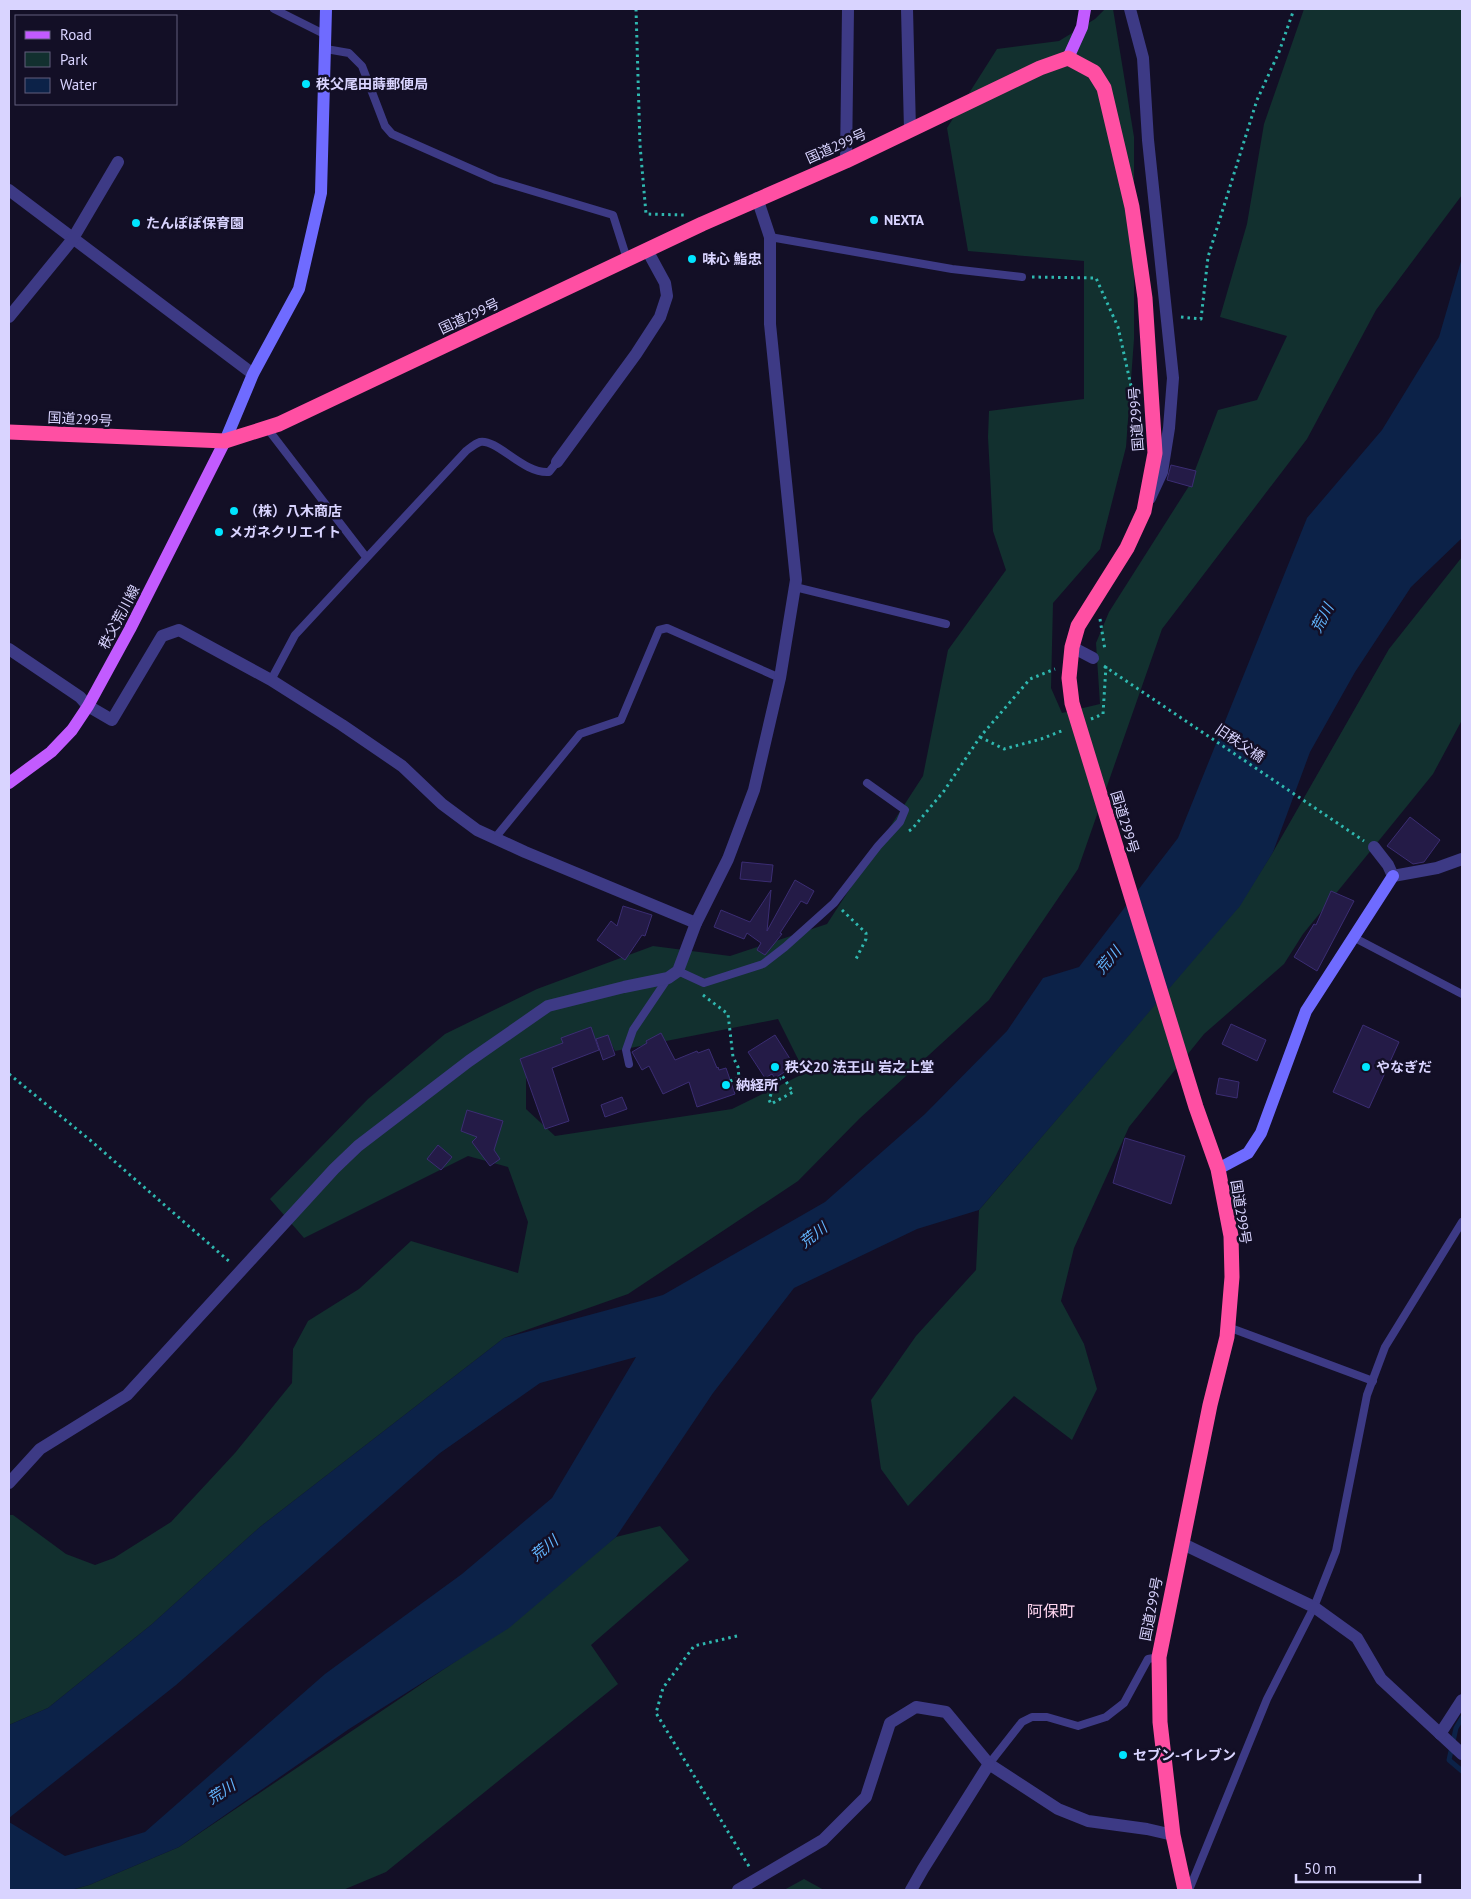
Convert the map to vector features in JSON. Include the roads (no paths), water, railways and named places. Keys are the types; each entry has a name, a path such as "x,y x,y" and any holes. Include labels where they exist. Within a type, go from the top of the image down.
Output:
{"highway":[{"name":"国道299号","path":"9,432 225,441 280,424 757,198 846,161 1040,68 1068,58 1094,72 1104,88 1132,207 1145,298 1155,453 1144,511 1127,548 1078,626 1069,678 1072,703 1196,1107 1218,1169 1231,1236 1232,1277 1228,1327 1181,1543 1159,1657 1160,1722 1173,1835 1185,1890"}],"main road":[{"path":"1068,58 1082,28 1085,9"},
{"name":"秩父荒川線","path":"9,783 51,752 72,730 88,706 130,630 225,441"}],"street":[{"path":"225,441 253,374 299,289 320,193 326,9"},
{"path":"846,161 848,9"},
{"path":"907,9 910,130"},
{"path":"1130,9 1143,58 1148,140 1174,378 1162,472 1144,511"},
{"path":"9,317 72,240 118,162"},
{"path":"9,190 72,240 253,374"},
{"path":"9,1483 40,1449 127,1395 334,1169 358,1146 469,1061 548,1006 673,975 728,859 754,790 780,678 795,587 794,547 770,324 770,237 757,198"},
{"path":"557,462 636,354 660,317 667,296 665,284 647,250"},
{"path":"9,649 80,697 88,706 112,720 162,636 179,630 271,680 342,724 402,766 442,804 477,830 696,923"},
{"path":"1072,654 1093,658"},
{"path":"1374,847 1388,865 1393,876"},
{"path":"1218,1169 1248,1153 1261,1133 1306,1011 1393,876 1437,868 1462,859"},
{"path":"1181,1543 1314,1607 1357,1638 1381,1679 1440,1734 1460,1748"},
{"path":"1440,1734 1462,1700"},
{"path":"738,1890 823,1840 866,1797 890,1722 916,1707 946,1712 989,1764 1058,1809 1088,1821 1147,1829 1173,1835"},
{"path":"911,1890 989,1764"}],"lane":[{"path":"274,9 326,35"},
{"path":"326,49 349,53 362,66 385,126 392,134 496,180 613,215 627,259"},
{"path":"770,237 952,269 1022,277"},
{"path":"267,428 366,557"},
{"path":"271,680 295,635 466,450 479,442 489,443 528,468 542,473 549,472 557,462"},
{"path":"795,587 946,624"},
{"path":"495,838 580,734 621,720 659,630 667,628 780,678"},
{"path":"629,1064 626,1050 633,1030 673,975 704,983 763,964 834,903 878,846 900,822 905,810 867,783"},
{"path":"1353,937 1462,994"},
{"path":"1189,1890 1267,1699 1314,1607 1336,1551 1367,1395 1386,1348 1462,1222"},
{"path":"1228,1327 1373,1381"},
{"path":"989,1764 1022,1722 1032,1717 1047,1717 1078,1726 1106,1717 1124,1703 1148,1659 1159,1657"}],"water":[{"name":"荒川","path":"1462,258 1462,538 1411,587 1355,672 1310,752 1273,852 1240,906 979,1210 917,1229 794,1288 713,1393 616,1537 509,1628 349,1729 179,1847 89,1885 71,1890 9,1890 9,1822 65,1856 145,1832 325,1674 462,1574 552,1498 636,1357 540,1383 440,1453 176,1685 9,1818 9,1725 48,1708 151,1625 260,1527 504,1338 663,1295 825,1202 925,1114 1007,1031 1043,978 1079,967 1178,838 1307,518 1382,430 1439,337"}],"waterway":[{"path":"1462,1718 1456,1728 1449,1760 1462,1771"}],"place":[{"name":"秩父尾田蒔郵便局","path":"306,84"},
{"name":"NEXTA","path":"874,220"},
{"name":"たんぽぽ保育園","path":"136,223"},
{"name":"味心 鮨忠","path":"692,259"},
{"name":"（株）八木商店","path":"234,511"},
{"name":"メガネクリエイト","path":"219,532"},
{"name":"秩父20 法王山 岩之上堂","path":"775,1067"},
{"name":"やなぎだ","path":"1366,1067"},
{"name":"納経所","path":"726,1085"},
{"name":"セブン-イレブン","path":"1123,1755"}],"district":[{"name":"阿保町","path":"1051,1611"}]}
